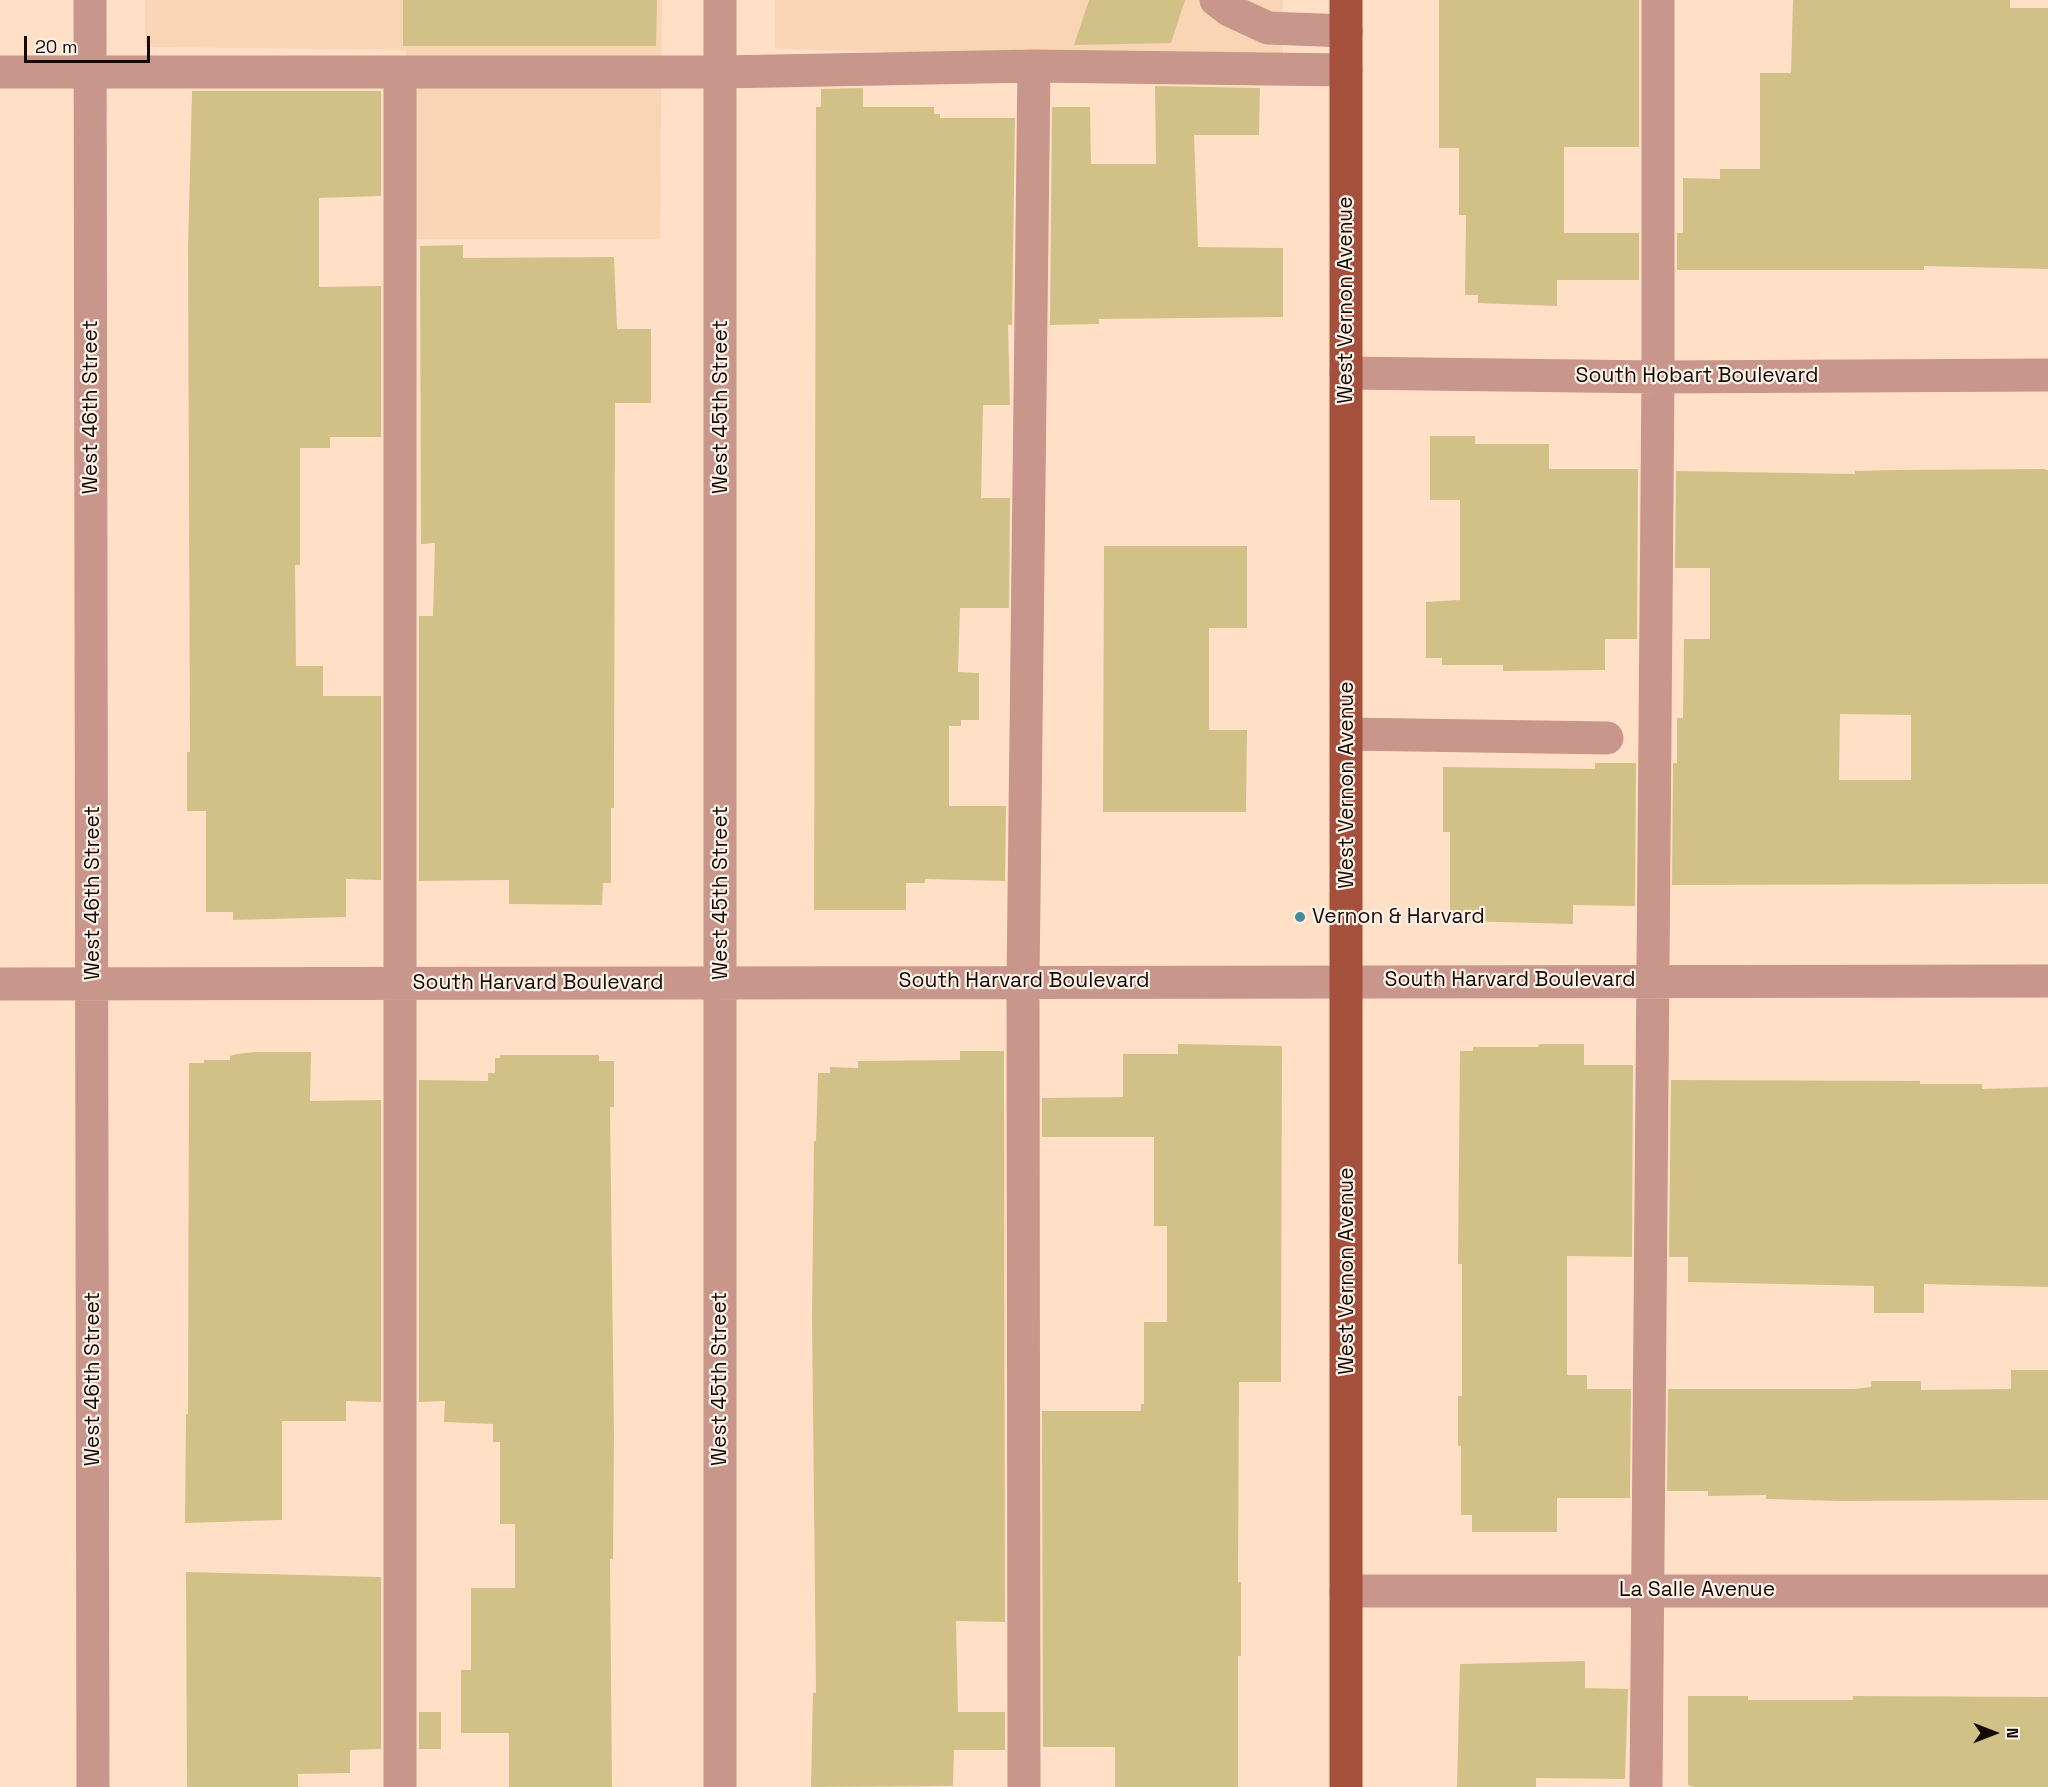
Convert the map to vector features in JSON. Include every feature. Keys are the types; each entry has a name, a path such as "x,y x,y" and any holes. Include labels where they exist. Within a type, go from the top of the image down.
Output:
{"main road":[{"name":"West Vernon Avenue","path":"1346,16 1348,981 1346,1787"}],"street":[{"name":"West 46th Street","path":"90,0 93,1787"},
{"name":"West 45th Street","path":"720,0 722,72 720,1787"},
{"path":"1216,0 1229,10 1268,28 1346,16"},
{"path":"1646,1787 1658,377 1658,0"},
{"path":"0,72 90,74 722,72 1034,66 1346,70"},
{"path":"1024,1787 1023,981 1034,66"},
{"path":"400,72 400,1787"},
{"name":"South Hobart Boulevard","path":"1346,373 1658,377 2048,375"},
{"path":"1347,734 1607,738"},
{"name":"South Harvard Boulevard","path":"0,984 1652,979 2048,981"},
{"name":"La Salle Avenue","path":"1346,1591 1648,1589 2048,1591"}],"shaded area":[{"path":"145,0 662,0 660,239 408,239 406,50 145,47"},
{"path":"775,0 1283,0 1283,61 775,49"}],"building":[{"path":"403,0 657,0 656,46 403,46"},
{"path":"1089,0 1185,0 1171,43 1074,45"},
{"path":"1439,0 1639,0 1639,147 1564,147 1564,233 1639,233 1639,280 1557,280 1557,306 1478,303 1478,295 1465,295 1466,215 1459,215 1459,148 1439,148"},
{"path":"1793,0 2010,0 2010,8 2048,8 2048,269 1924,266 1924,270 1677,270 1677,233 1683,233 1683,178 1720,179 1720,169 1760,169 1760,73 1791,73"},
{"path":"1155,86 1260,88 1259,135 1194,135 1198,247 1283,248 1283,317 1099,319 1099,324 1050,325 1052,107 1090,107 1091,164 1156,164"},
{"path":"863,88 863,107 934,107 934,114 940,114 940,118 1015,118 1012,325 1008,325 1010,405 983,405 981,498 1010,498 1009,608 960,608 958,672 979,673 979,720 961,720 961,726 949,726 949,806 1006,806 1005,881 925,879 925,883 906,883 906,910 814,910 816,107 821,107 821,89"},
{"path":"192,91 381,91 381,196 319,198 319,287 381,286 381,437 330,437 330,448 300,448 300,565 295,565 296,666 323,666 323,696 381,696 381,880 346,879 346,917 233,920 233,912 206,912 206,811 187,811 187,752 190,752 188,249"},
{"path":"463,245 463,258 614,257 617,329 651,329 651,403 615,403 614,808 611,808 611,883 603,883 602,905 509,904 509,880 419,881 419,616 433,616 435,543 421,544 420,246"},
{"path":"1430,436 1475,436 1475,444 1549,444 1549,469 1638,469 1637,639 1605,639 1605,670 1503,671 1503,665 1442,665 1442,658 1426,658 1426,602 1460,600 1460,500 1430,500"},
{"path":"2048,470 2048,884 1672,885 1673,763 1677,763 1677,718 1683,718 1684,639 1710,639 1710,568 1675,568 1676,471 1855,474 1855,471","holes":["1840,714 1911,715 1911,780 1839,780"]},
{"path":"1104,546 1247,546 1247,628 1209,628 1209,730 1247,730 1246,812 1103,812"},
{"path":"1595,763 1636,763 1635,906 1573,905 1573,924 1463,921 1463,917 1450,917 1450,832 1443,832 1443,767 1595,769"},
{"path":"1178,1044 1282,1046 1281,1382 1239,1382 1238,1582 1241,1582 1241,1656 1238,1656 1238,1787 1115,1787 1115,1747 1043,1747 1042,1411 1141,1411 1141,1404 1144,1404 1144,1322 1167,1322 1167,1226 1154,1226 1154,1137 1042,1137 1042,1098 1123,1097 1123,1054 1178,1054"},
{"path":"1539,1044 1584,1044 1584,1065 1633,1065 1632,1257 1567,1256 1567,1375 1587,1375 1587,1389 1631,1389 1630,1498 1557,1498 1557,1532 1472,1532 1472,1515 1461,1515 1461,1446 1458,1446 1458,1396 1462,1396 1462,1264 1458,1264 1460,1051 1473,1051 1473,1047 1538,1047"},
{"path":"960,1051 1004,1051 1005,1622 956,1621 958,1712 1005,1712 1005,1750 954,1750 953,1786 811,1787 813,1693 816,1693 812,1317 814,1141 816,1141 818,1073 830,1073 830,1067 858,1068 858,1061 960,1060"},
{"path":"255,1052 311,1052 310,1101 381,1100 381,1402 346,1401 346,1421 282,1421 282,1520 185,1523 186,1414 188,1414 189,1063 204,1063 204,1060 230,1060 230,1056"},
{"path":"500,1055 599,1055 599,1061 614,1061 614,1107 610,1107 614,1436 613,1559 610,1559 612,1787 509,1787 509,1733 461,1733 461,1670 471,1670 471,1588 515,1588 515,1524 500,1524 500,1442 493,1442 493,1424 444,1422 445,1401 419,1402 419,1080 488,1081 488,1073 495,1073 495,1058 500,1058"},
{"path":"1671,1080 1920,1081 1920,1084 1982,1084 1982,1089 2048,1087 2048,1287 1924,1284 1924,1313 1874,1313 1874,1286 1688,1282 1688,1257 1669,1257"},
{"path":"2011,1370 2048,1370 2048,1500 1839,1501 1766,1499 1766,1495 1708,1496 1708,1491 1667,1491 1668,1389 1853,1389 1871,1387 1871,1381 1921,1381 1921,1390 2011,1389"},
{"path":"186,1572 381,1577 381,1749 350,1750 350,1773 298,1774 298,1787 187,1787"},
{"path":"1585,1661 1585,1688 1628,1689 1625,1779 1536,1778 1536,1787 1457,1787 1460,1664"},
{"path":"1688,1696 1748,1696 1748,1700 1853,1700 1853,1696 2048,1697 2048,1787 1693,1787 1688,1785"},
{"path":"419,1712 441,1712 441,1749 419,1749"}],"place":[{"name":"Vernon & Harvard","path":"1300,917"}]}
